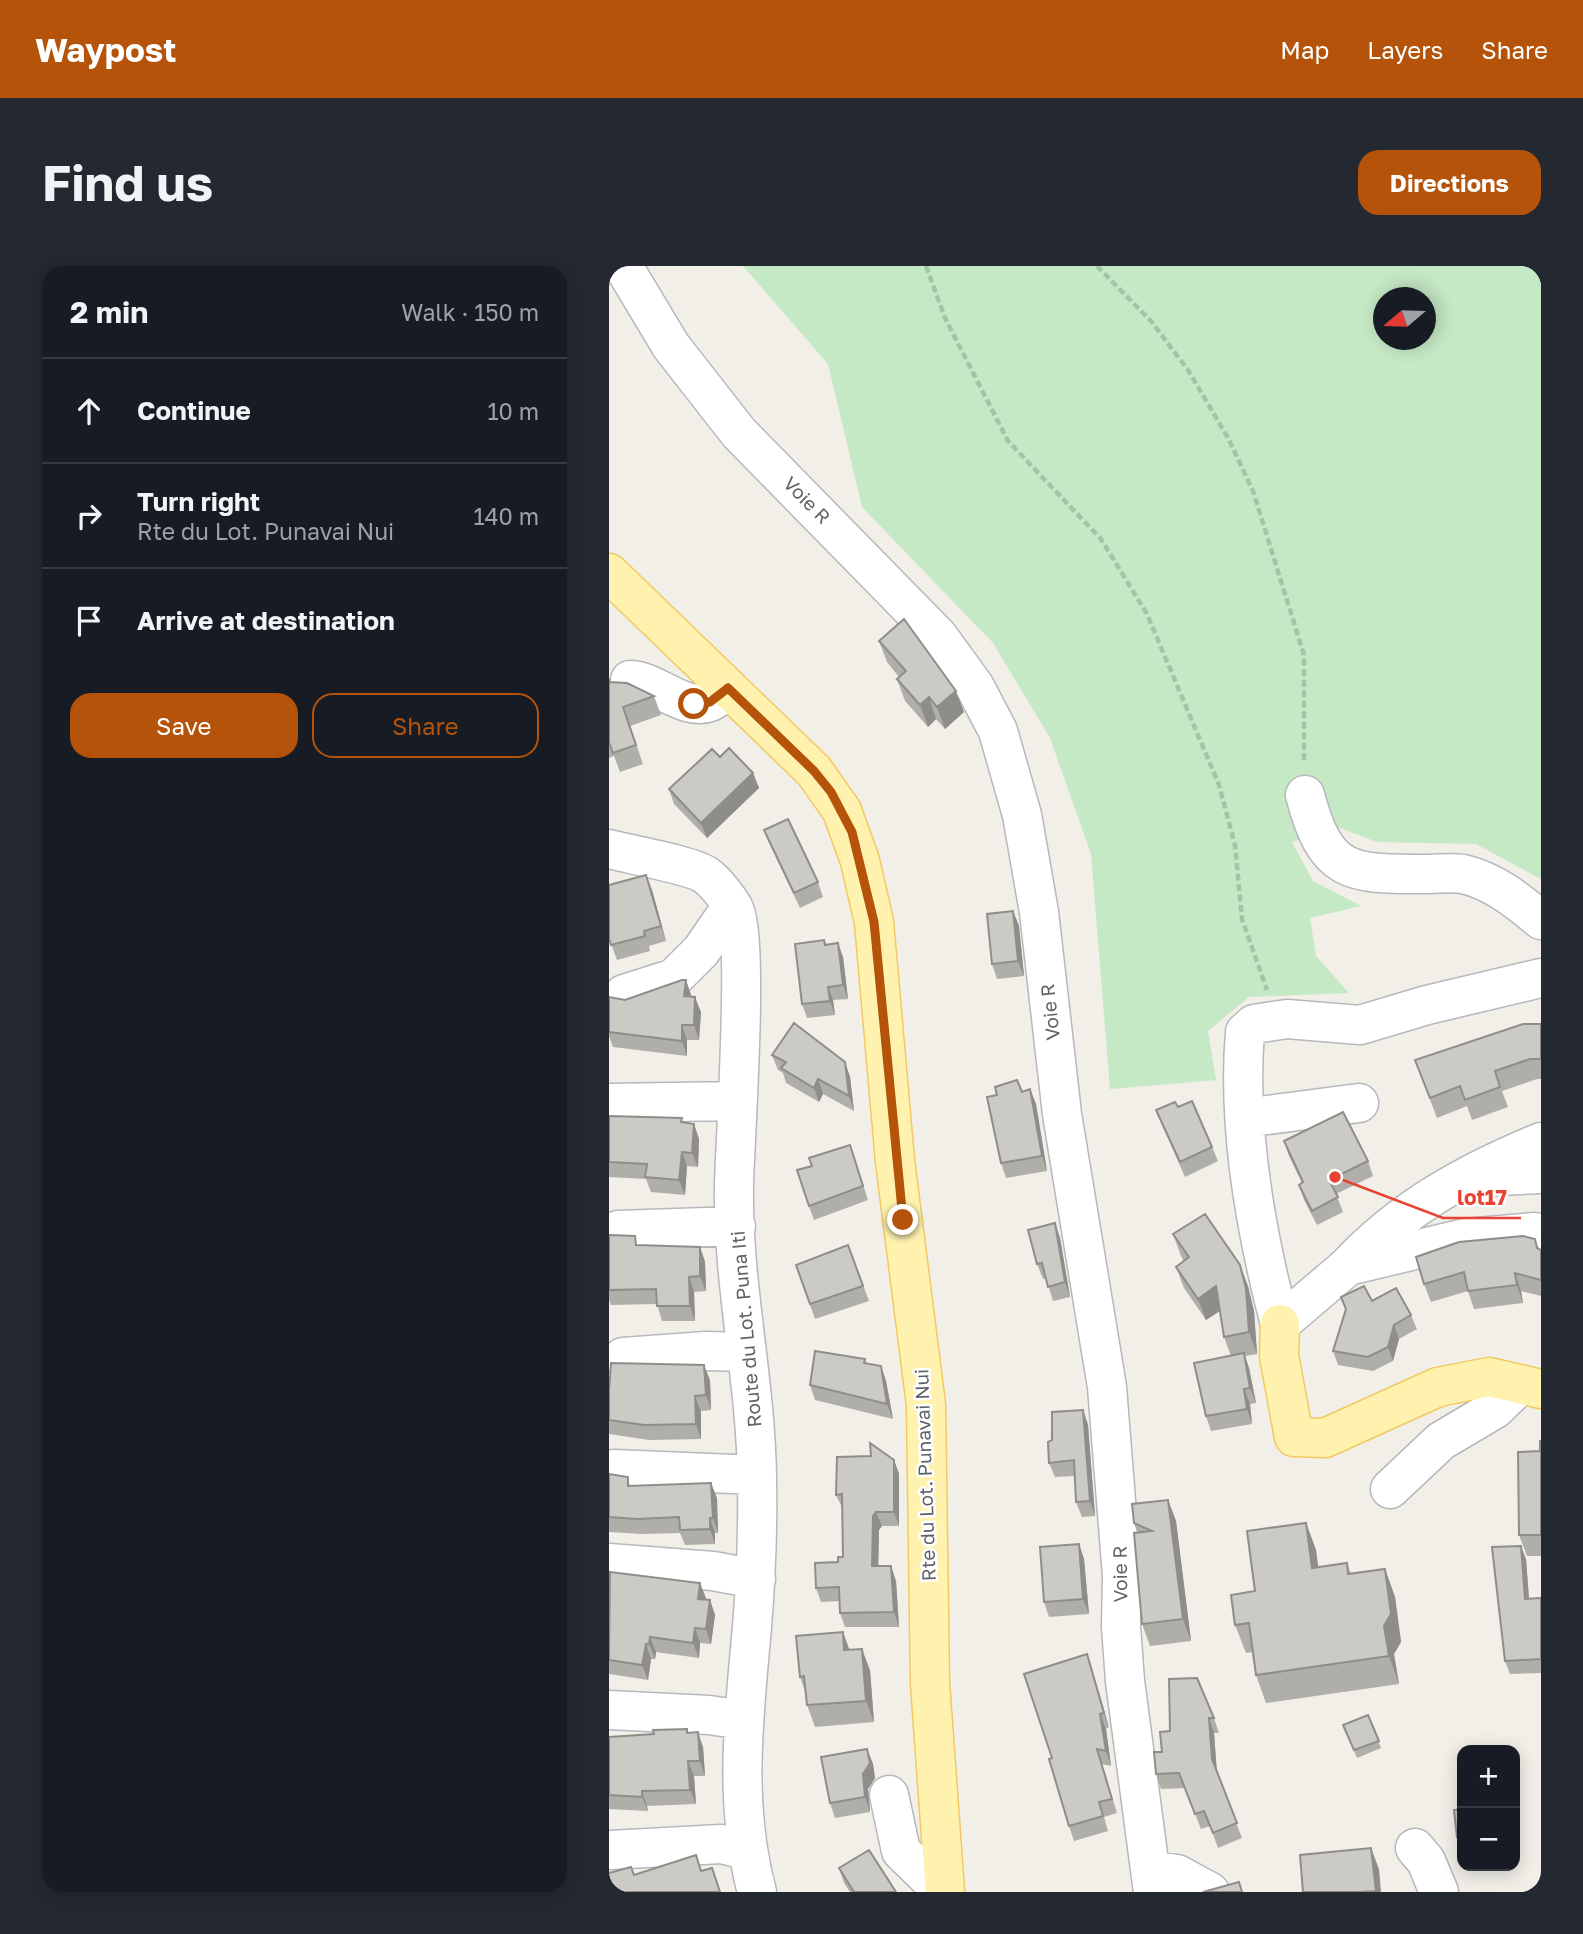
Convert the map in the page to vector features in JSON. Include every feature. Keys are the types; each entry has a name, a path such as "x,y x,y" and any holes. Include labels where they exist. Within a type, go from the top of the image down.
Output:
{"main road":[{"name":"Rte du Lot. Punavai Nui","path":"609,573 807,764 831,792 852,832 874,922 895,1161 926,1405 930,1683 944,1892"},
{"path":"1280,1324 1279,1356 1294,1437 1325,1438 1438,1387 1489,1377 1531,1387"}],"street":[{"name":"Voie R","path":"622,266 671,346 739,433 938,636 975,687 998,731 1022,815 1039,912 1062,1114 1107,1387 1122,1576 1121,1627 1125,1681 1152,1881"},
{"path":"630,680 643,680 694,704 710,702 728,688"},
{"path":"1305,794 1320,841 1342,864 1363,873 1463,874 1506,891 1541,920"},
{"name":"Route du Lot. Puna Iti","path":"609,849 706,875 732,906 741,953 734,1188 757,1475 755,1579 740,1765 747,1850 757,1892"},
{"path":"624,994 674,978 701,951 732,906"},
{"path":"1541,978 1427,1005 1360,1025 1278,1020 1254,1024 1245,1032 1245,1118 1264,1255 1280,1324 1348,1266 1380,1232 1464,1177 1541,1142"},
{"path":"609,1103 736,1101"},
{"path":"1245,1118 1359,1103"},
{"path":"1464,1177 1541,1174"},
{"path":"618,1230 736,1226"},
{"path":"1348,1266 1465,1238 1535,1232 1541,1236"},
{"path":"623,1357 706,1350 746,1352"},
{"path":"1390,1489 1441,1441 1531,1387"},
{"path":"614,1469 757,1475"},
{"path":"609,1563 713,1571 755,1579"},
{"path":"609,1710 709,1715 743,1720"},
{"path":"889,1795 901,1852 944,1892"},
{"path":"609,1850 721,1844 747,1850"},
{"path":"1415,1848 1426,1861 1439,1892"},
{"path":"1152,1881 1177,1874 1210,1892"}],"path":[{"path":"926,266 945,318 1009,441 1101,539 1147,614 1219,785 1234,845 1242,919 1278,1020"},
{"path":"1097,266 1151,321 1188,370 1228,438 1253,491 1304,655 1305,794"}],"green space":[{"path":"743,266 1541,266 1541,879 1476,844 1377,842 1340,828 1292,842 1313,881 1361,906 1310,918 1316,956 1349,993 1249,997 1208,1031 1216,1080 1110,1089 1091,854 1050,738 993,643 862,507 828,364"}],"building":[{"path":"904,619 956,691 937,707 929,697 920,705 897,679 906,671 879,641"},
{"path":"609,679 610,682 627,683 654,696 623,707 636,745 613,753 609,742"},
{"path":"729,748 753,773 701,823 669,789 712,749 720,757"},
{"path":"788,819 818,882 794,893 764,830"},
{"path":"646,875 661,926 644,931 645,936 611,945 609,885"},
{"path":"1013,911 1018,961 992,964 987,914"},
{"path":"824,940 825,945 838,943 843,985 828,987 830,1001 802,1004 795,944"},
{"path":"686,980 684,996 695,997 694,1025 682,1025 682,1041 609,1032 609,997 625,1000"},
{"path":"794,1023 845,1062 849,1096 818,1079 814,1088 781,1068 786,1062 772,1055"},
{"path":"1523,1024 1541,1024 1541,1059 1530,1059 1495,1071 1500,1087 1465,1100 1460,1086 1430,1098 1415,1060"},
{"path":"1017,1080 1022,1092 1030,1089 1042,1156 1001,1163 987,1097 997,1095 995,1087"},
{"path":"1192,1101 1212,1147 1180,1162 1156,1110 1175,1102 1178,1107"},
{"path":"1343,1112 1368,1161 1329,1180 1338,1197 1312,1211 1299,1185 1303,1182 1284,1141"},
{"path":"609,1116 682,1118 681,1122 694,1124 692,1153 682,1152 679,1180 645,1177 647,1164 609,1162"},
{"path":"850,1145 863,1186 809,1206 797,1170 812,1166 809,1158"},
{"path":"1205,1214 1240,1265 1246,1289 1249,1332 1224,1337 1216,1286 1198,1299 1176,1267 1189,1257 1173,1234"},
{"path":"1055,1223 1065,1282 1048,1287 1042,1263 1037,1264 1028,1230"},
{"path":"609,1235 635,1236 636,1245 700,1247 700,1276 689,1277 690,1306 657,1306 656,1289 609,1290"},
{"path":"1523,1236 1535,1239 1537,1248 1541,1250 1541,1280 1515,1273 1517,1285 1468,1291 1464,1272 1424,1284 1416,1257 1459,1242"},
{"path":"848,1245 863,1286 810,1304 796,1265"},
{"path":"1364,1286 1372,1301 1396,1288 1411,1315 1394,1325 1388,1347 1368,1357 1333,1351 1346,1309 1341,1297"},
{"path":"815,1351 865,1359 864,1363 881,1366 887,1404 810,1385"},
{"path":"1244,1353 1250,1388 1244,1389 1247,1409 1206,1416 1194,1363"},
{"path":"611,1363 704,1365 706,1395 695,1396 696,1424 644,1425 609,1420"},
{"path":"1083,1410 1090,1501 1076,1502 1074,1460 1049,1463 1048,1442 1052,1440 1052,1412"},
{"path":"1540,1441 1541,1535 1519,1535 1518,1452 1540,1451"},
{"path":"870,1443 894,1460 894,1512 876,1512 873,1516 872,1566 891,1566 894,1612 840,1613 839,1587 816,1588 815,1563 838,1562 838,1557 843,1557 842,1494 836,1495 837,1457 871,1456"},
{"path":"609,1474 628,1477 628,1486 711,1483 713,1518 710,1518 710,1529 680,1530 679,1517 609,1517"},
{"path":"1168,1500 1183,1619 1142,1624 1134,1533 1152,1531 1134,1523 1132,1504"},
{"path":"1306,1523 1312,1568 1347,1563 1348,1574 1385,1569 1391,1614 1384,1626 1389,1656 1256,1675 1249,1623 1235,1625 1231,1595 1255,1591 1247,1531"},
{"path":"1079,1544 1083,1599 1044,1602 1040,1547"},
{"path":"1521,1546 1525,1599 1541,1598 1541,1659 1505,1661 1492,1547"},
{"path":"610,1572 700,1583 698,1599 710,1600 706,1629 695,1628 693,1643 650,1637 642,1665 609,1660"},
{"path":"843,1632 844,1650 862,1649 866,1701 807,1705 804,1676 800,1677 796,1636"},
{"path":"1087,1654 1104,1713 1100,1714 1106,1751 1097,1749 1112,1799 1099,1802 1103,1816 1069,1826 1049,1759 1052,1758 1024,1674"},
{"path":"1197,1678 1214,1718 1209,1718 1212,1759 1237,1823 1213,1833 1204,1811 1195,1814 1179,1773 1156,1774 1154,1752 1162,1752 1160,1732 1170,1731 1169,1679"},
{"path":"1368,1715 1379,1741 1354,1750 1343,1725"},
{"path":"687,1729 687,1733 698,1732 700,1761 688,1761 690,1790 642,1791 642,1797 609,1795 609,1737 654,1734 653,1730"},
{"path":"867,1749 870,1763 863,1774 865,1797 830,1803 821,1757"},
{"path":"1454,1810 1457,1810 1457,1837"},
{"path":"1371,1848 1376,1891 1303,1892 1300,1855"},
{"path":"869,1850 896,1892 854,1892 839,1868"},
{"path":"696,1855 701,1871 712,1868 720,1892 609,1892 609,1873 631,1867 634,1875"},
{"path":"1239,1882 1242,1892 1203,1892"}],"place":[{"name":"lot17","path":"1335,1177"}],"route":[{"path":"694,704 710,702 728,688 814,771 831,792 852,832 874,922 895,1161 903,1220"}]}
